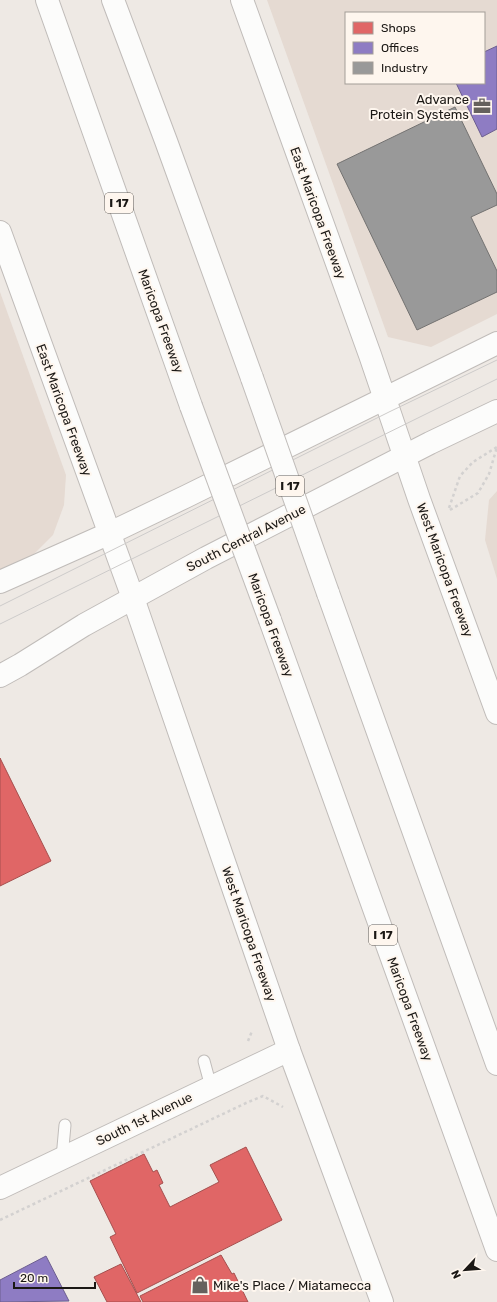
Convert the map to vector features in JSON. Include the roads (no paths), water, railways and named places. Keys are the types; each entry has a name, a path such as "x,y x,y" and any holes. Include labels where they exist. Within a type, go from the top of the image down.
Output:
{"main road":[{"name":"Maricopa Freeway","path":"47,0 191,406 270,620 497,1250"},
{"name":"I 17","path":"113,0 252,378 497,1064"},
{"name":"East Maricopa Freeway","path":"242,0 394,426"},
{"name":"East Maricopa Freeway","path":"0,232 121,565"},
{"path":"0,582 185,498 497,343"},
{"name":"South Central Avenue","path":"0,676 20,666 84,625 206,558 497,411"},
{"name":"West Maricopa Freeway","path":"394,426 497,713"},
{"name":"West Maricopa Freeway","path":"121,565 289,1050 382,1302"},
{"name":"South 1st Avenue","path":"0,1188 289,1050"}],"lane":[{"path":"204,1061 211,1087"},
{"path":"62,1158 65,1125"}],"tram line":[{"path":"0,606 389,412 497,360"},
{"path":"0,624 497,379"}],"place":[{"name":"Advance Protein Systems","path":"482,106"},
{"name":"Mike's Place / Miatamecca","path":"200,1285"}]}
